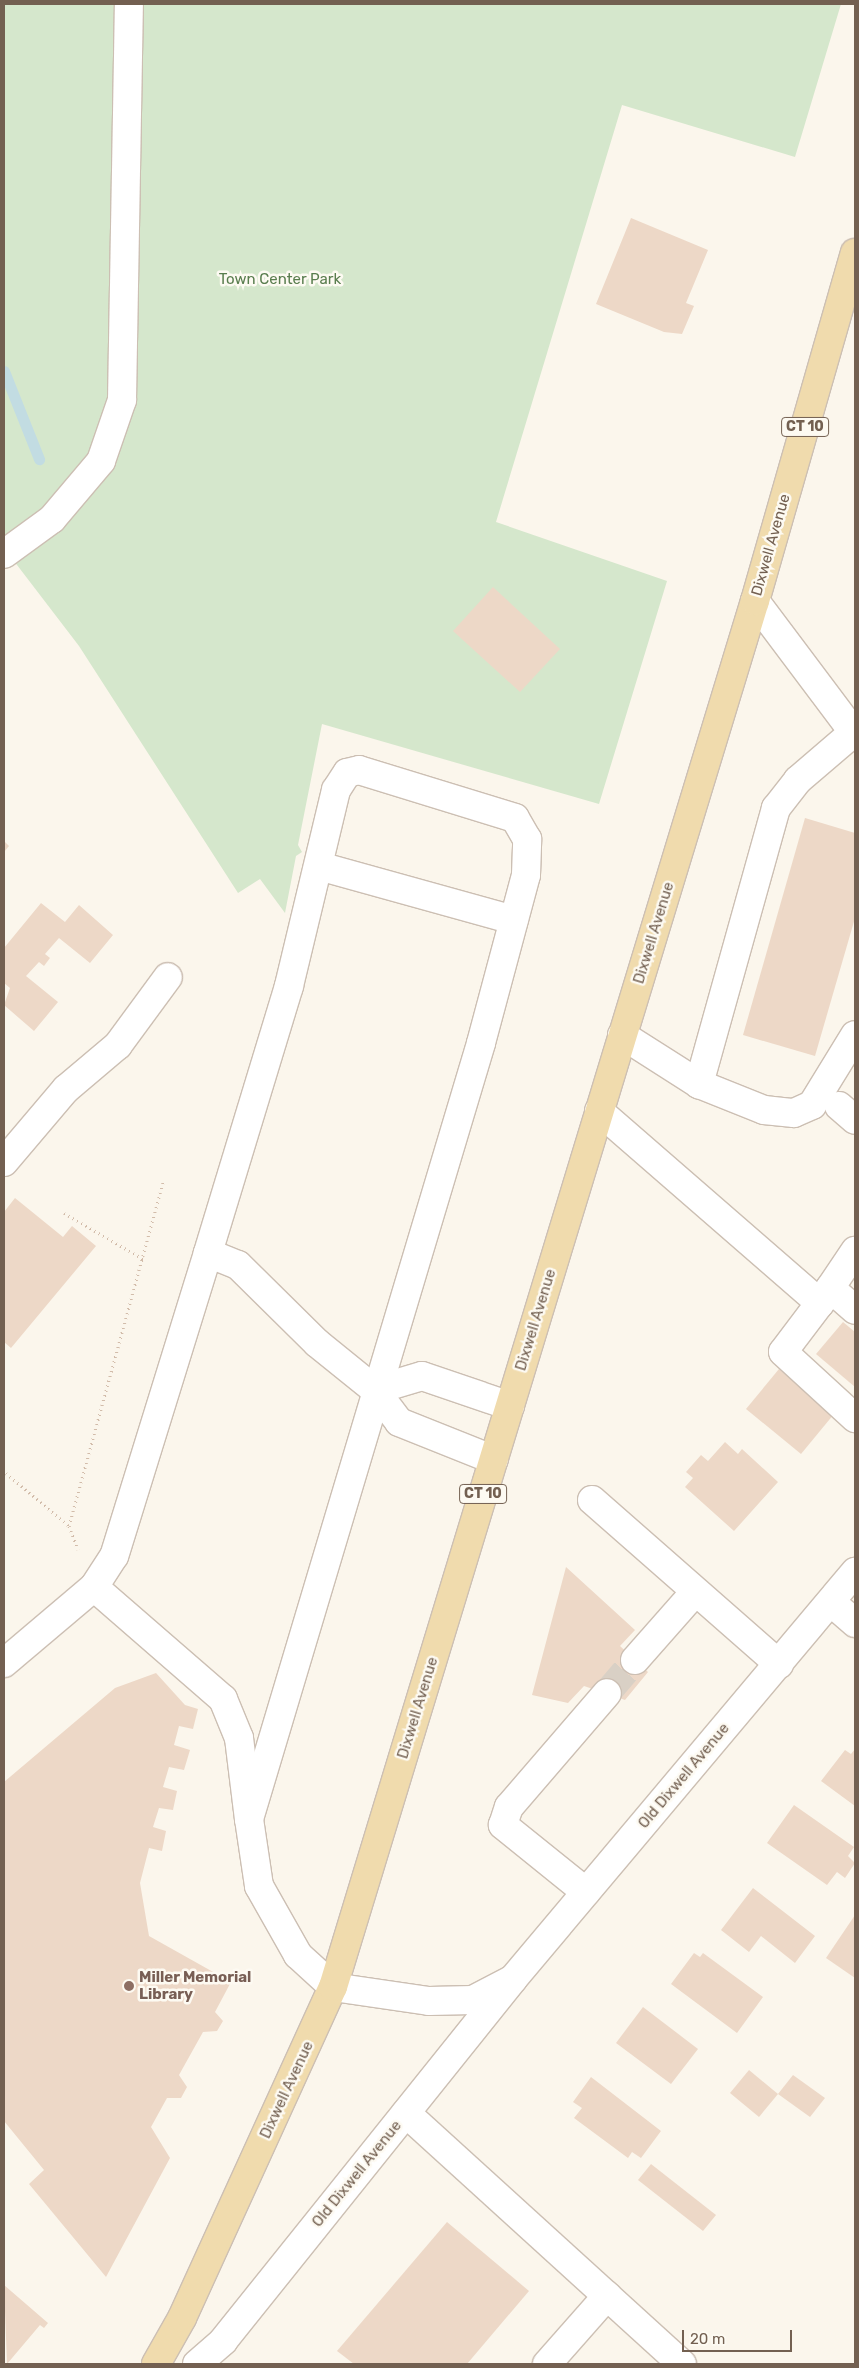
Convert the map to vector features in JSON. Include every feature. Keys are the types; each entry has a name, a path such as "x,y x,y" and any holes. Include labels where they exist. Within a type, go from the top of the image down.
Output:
{"main road":[{"name":"Dixwell Avenue","path":"156,2364 182,2318 333,1988 755,601 855,253"}],"street":[{"path":"4,554 52,519 101,461 122,400 129,4"},
{"path":"699,1084 776,808 798,780 854,733 755,601"},
{"path":"4,1663 94,1587 114,1556 289,986 336,790 347,772 358,770 515,818 527,839 526,875 249,1819"},
{"path":"319,866 514,920"},
{"path":"4,1162 66,1090 118,1045 168,977"},
{"path":"622,1035 699,1084 764,1110 794,1113 812,1106 855,1035"},
{"path":"599,1112 825,1295 855,1310"},
{"path":"855,1251 783,1352 855,1418"},
{"path":"208,1253 238,1265 316,1343 375,1390 399,1422 494,1460"},
{"path":"375,1390 422,1376 510,1406"},
{"path":"592,1500 779,1664"},
{"name":"Old Dixwell Avenue","path":"197,2364 223,2341 514,1979 855,1572"},
{"path":"94,1587 223,1699 239,1738 259,1886 298,1955 333,1988"},
{"path":"635,1660 695,1592"},
{"path":"831,1602 855,1623"},
{"path":"586,1892 503,1825 509,1807 607,1693"},
{"name":"Old Dixwell Avenue","path":"333,1988 429,2001 473,2000 514,1979"},
{"path":"406,2113 682,2364"},
{"path":"547,2364 607,2296"}],"path":[{"path":"6,1473 69,1526 144,1260 163,1182"},
{"path":"64,1213 144,1260"}],"green space":[{"name":"Town Center Park","path":"4,4 841,4 795,157 622,105 496,522 667,581 599,804 322,724 298,845 302,852 296,856 285,913 260,879 238,893 79,646 4,548"}],"building":[{"path":"631,218 708,250 686,303 694,306 682,334 664,332 596,304"},
{"path":"493,587 560,649 520,692 453,631"},
{"path":"805,818 855,833 855,918 815,1056 743,1035"},
{"path":"4,841 9,846 4,852"},
{"path":"41,903 65,922 79,905 113,935 90,963 59,938 45,954 50,958 44,966 39,962 26,976 58,1002 34,1031 4,1005 10,988 4,983 4,948"},
{"path":"15,1198 63,1237 72,1226 96,1246 11,1348 4,1342 4,1212"},
{"path":"843,1322 855,1332 855,1387 816,1354"},
{"path":"779,1369 834,1414 801,1454 746,1409"},
{"path":"725,1442 738,1454 742,1449 778,1482 734,1531 685,1487 693,1478 686,1472 701,1455 708,1461"},
{"path":"566,1567 635,1630 620,1646 648,1672 625,1700 584,1686 568,1703 532,1695"},
{"path":"156,1673 185,1705 198,1709 193,1729 179,1726 174,1745 190,1750 184,1770 169,1767 163,1787 177,1791 173,1810 159,1808 153,1827 166,1831 162,1851 149,1848 140,1883 149,1936 231,1982 215,2012 223,2021 217,2031 203,2032 179,2075 187,2087 181,2098 167,2098 151,2127 170,2158 106,2277 29,2184 44,2170 4,2121 4,1782 115,1688"},
{"path":"855,1749 855,1806 821,1781 845,1750 851,1754"},
{"path":"794,1805 854,1847 848,1856 855,1863 845,1878 837,1872 827,1885 767,1843"},
{"path":"753,1888 815,1936 795,1963 761,1936 749,1952 721,1930"},
{"path":"855,1915 855,1978 826,1958"},
{"path":"694,1953 700,1957 703,1953 763,1997 737,2033 671,1984"},
{"path":"643,2007 698,2049 671,2084 616,2043"},
{"path":"749,2070 778,2094 759,2117 730,2093"},
{"path":"793,2075 825,2098 810,2117 778,2094"},
{"path":"591,2077 661,2131 641,2158 632,2152 628,2158 574,2118 582,2108 573,2102"},
{"path":"651,2164 716,2215 703,2231 638,2180"},
{"path":"447,2222 529,2291 467,2364 354,2364 337,2351"},
{"path":"4,2285 48,2323 44,2328 40,2325 7,2364"}],"waterway":[{"path":"4,371 39,459"}],"tunnel":[{"path":"607,1693 635,1660"}],"place":[{"name":"Miller Memorial Library","path":"129,1986"}]}
